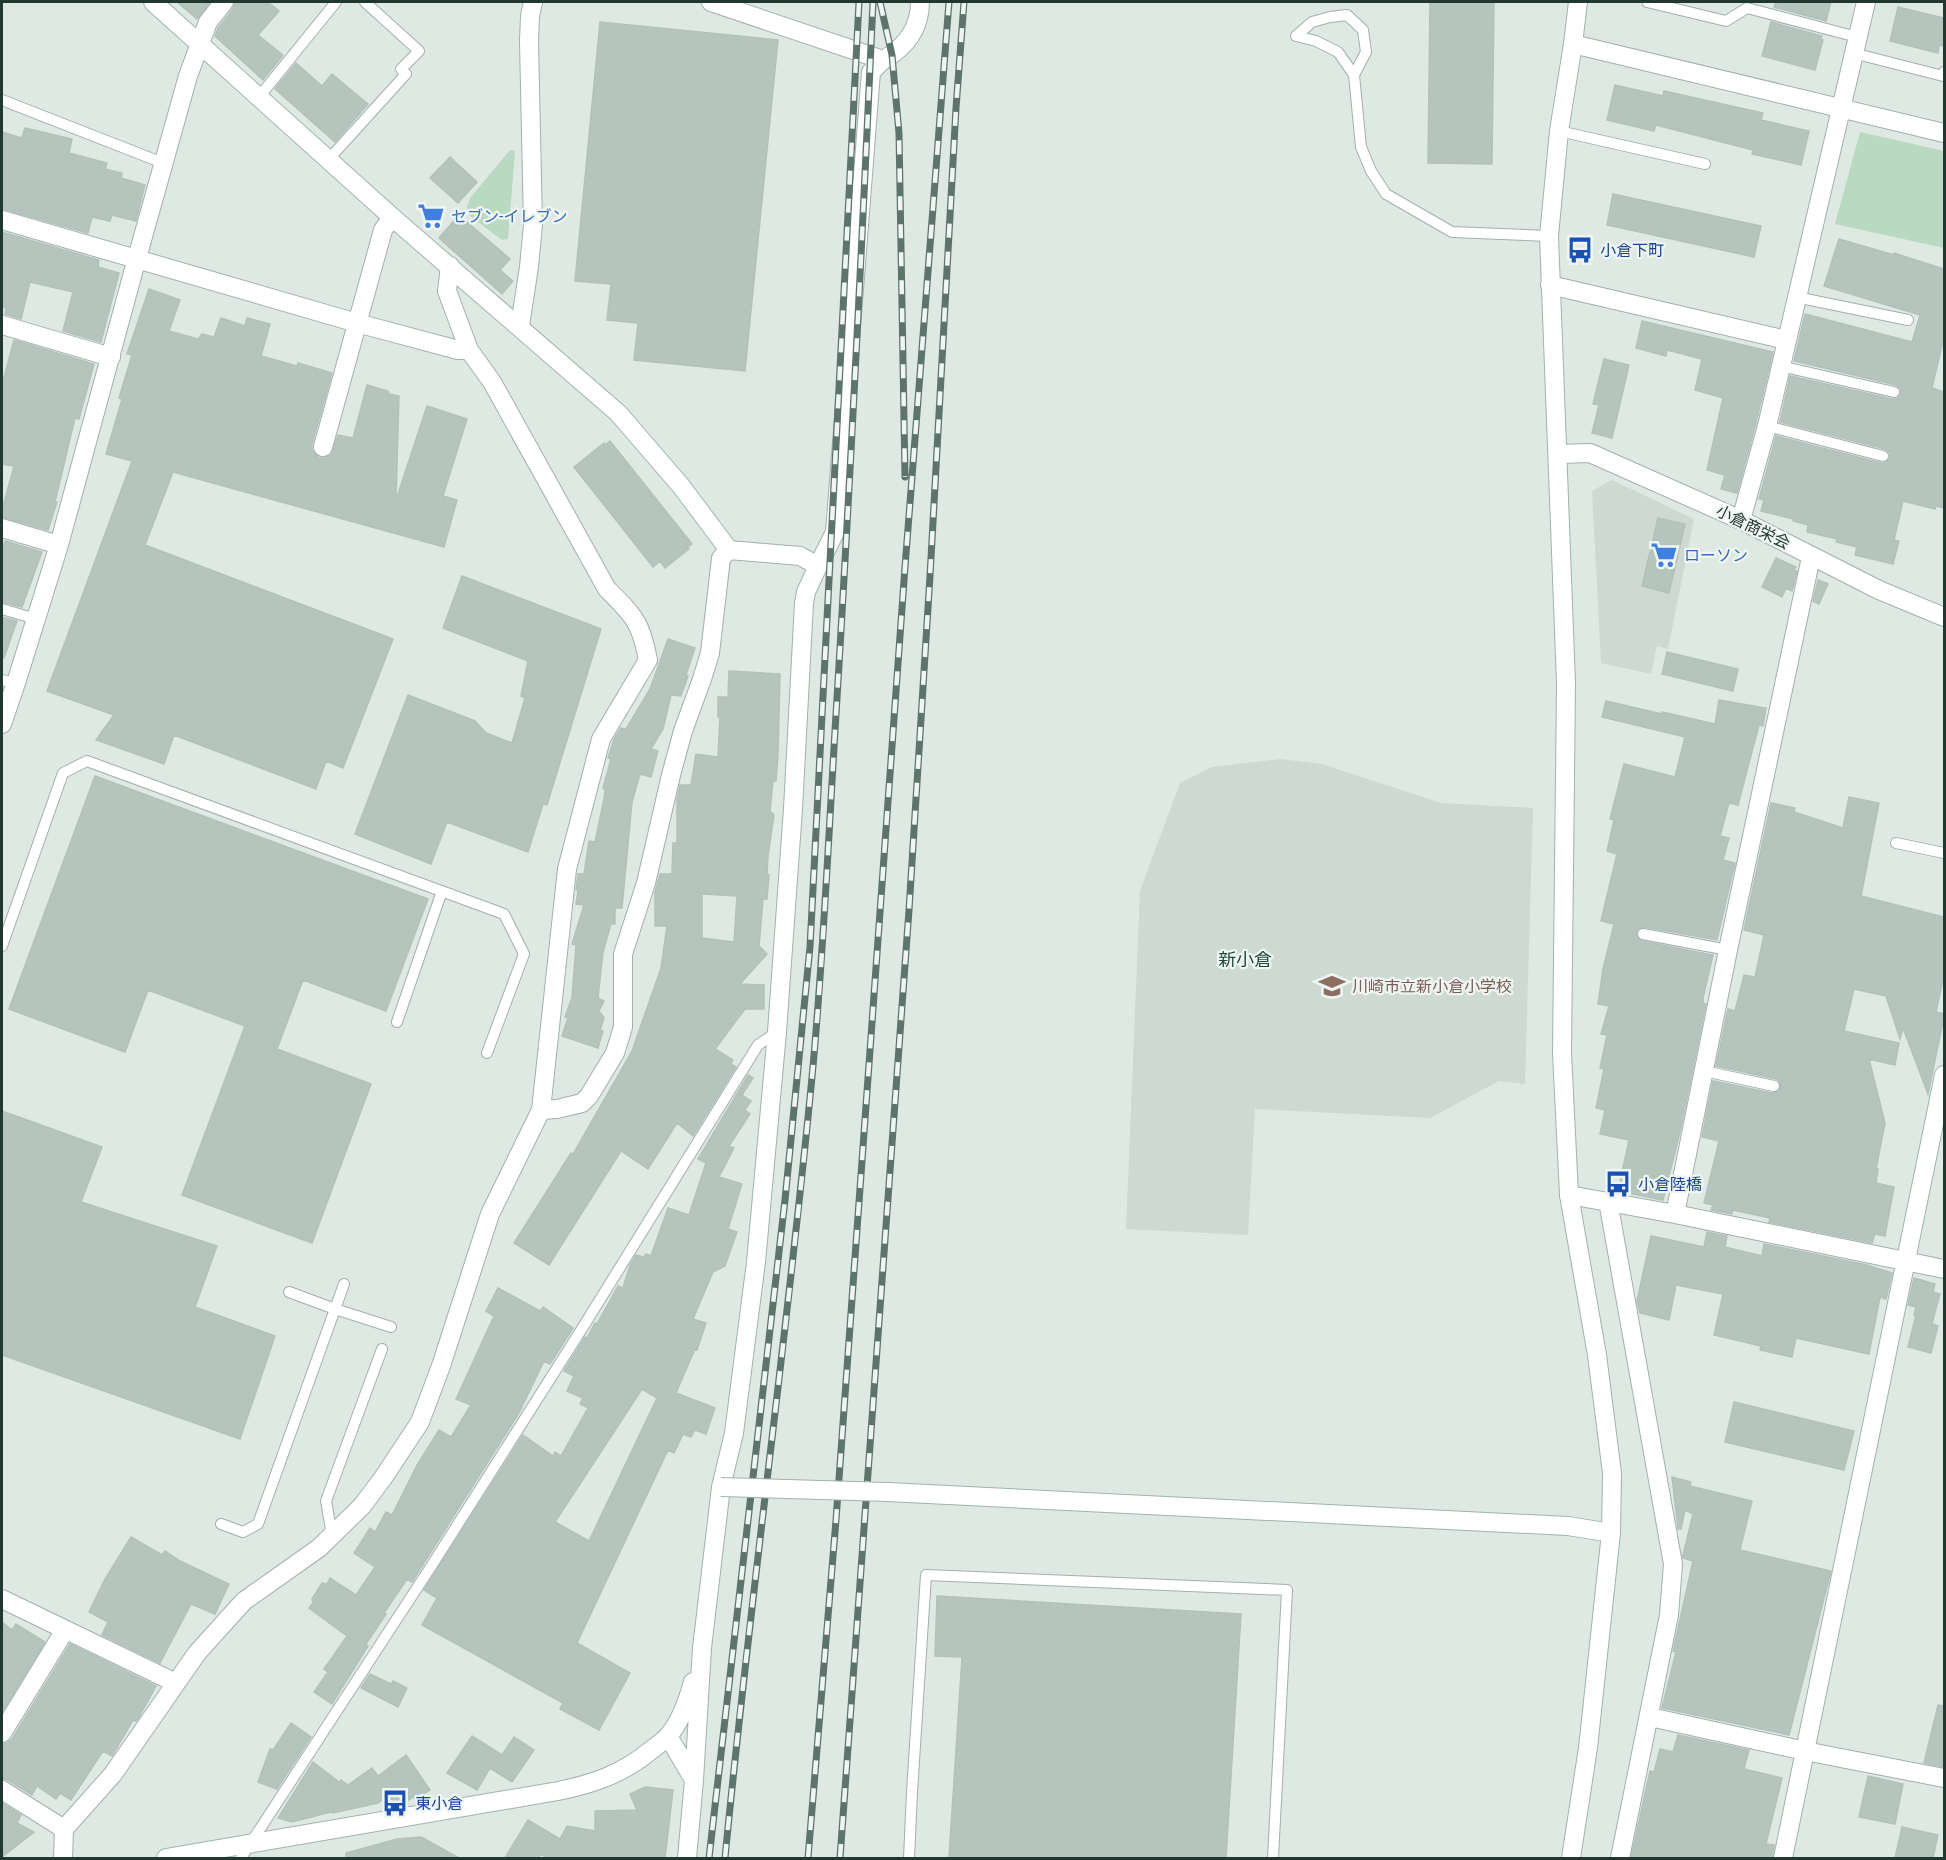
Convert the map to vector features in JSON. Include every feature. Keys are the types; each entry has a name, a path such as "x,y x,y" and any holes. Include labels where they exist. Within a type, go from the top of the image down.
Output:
{"street":[{"path":"153,2 393,217 618,413 681,486 729,550 800,556 818,566"},
{"path":"2,724 9,681 36,619 59,545 188,76 208,22 224,2"},
{"path":"520,326 529,267 532,225 529,41 533,2"},
{"path":"711,2 883,60"},
{"path":"687,1858 702,1648 721,1487 734,1433 756,1262 777,1032 793,809 804,603 806,592 832,539 837,518 871,72 910,39 920,12 920,2"},
{"path":"1571,1858 1588,1748 1611,1533 1612,1473 1597,1356 1569,1195 1562,1053 1566,683 1549,236 1559,131 1578,2"},
{"path":"1741,520 1767,426 1866,2"},
{"path":"1573,44 1944,133"},
{"path":"323,447 383,230 393,217"},
{"path":"2,220 357,323 458,350 469,350"},
{"path":"63,1858 64,1829 113,1774 197,1653 244,1601 319,1548 362,1506 420,1422 441,1366 490,1214 542,1110 567,869 601,739 648,660 643,635 632,614 607,589 492,382 469,350 447,291 450,266"},
{"path":"1550,285 1786,340"},
{"path":"2,325 111,357"},
{"name":"小倉商栄会","path":"1558,454 1590,453 1741,520 1879,590 1944,617"},
{"path":"2,528 59,545"},
{"path":"542,1110 582,1103 589,1096 615,1053 623,1027 623,954 646,883 683,731 710,653 721,558 729,550"},
{"path":"1675,1214 1811,556"},
{"path":"1783,1858 1944,1075"},
{"path":"1569,1195 1675,1214 1944,1269"},
{"path":"1608,1201 1673,1564 1670,1615 1620,1858"},
{"path":"721,1487 888,1492 1568,1526 1611,1533"},
{"path":"2,1599 176,1683"},
{"path":"2,1733 65,1630"},
{"path":"166,1858 581,1786 618,1773 635,1764 668,1736 688,1702 702,1648"},
{"path":"1650,1717 1805,1751 1944,1778"},
{"path":"668,1736 694,1780"},
{"path":"2,1790 64,1829"}],"lane":[{"path":"259,97 336,2"},
{"path":"1647,2 1726,21 1747,8 1943,76 1944,72"},
{"path":"329,159 406,74 401,69 419,51 368,3"},
{"path":"1354,75 1366,52 1363,30 1347,15 1312,22 1296,36 1316,41 1338,52 1354,75 1361,147 1371,171 1386,194 1452,232 1549,236"},
{"path":"2,100 163,163"},
{"path":"1559,131 1706,164"},
{"path":"1796,297 1908,320"},
{"path":"1780,366 1894,392"},
{"path":"1767,426 1883,456"},
{"path":"2,609 36,619"},
{"path":"2,946 4,930 63,773 87,761 504,914 524,954 487,1053"},
{"path":"1896,843 1944,853"},
{"path":"397,1022 442,891"},
{"path":"1643,933 1728,950"},
{"path":"241,1858 432,1565 758,1045 777,1032"},
{"path":"1704,1071 1774,1086"},
{"path":"221,1524 243,1532 258,1524 344,1284"},
{"path":"289,1292 391,1327"},
{"path":"332,1535 326,1502 382,1349"},
{"path":"909,1858 926,1575 1287,1590 1273,1858"}],"shaded area":[{"path":"1612,480 1694,519 1668,649 1657,646 1651,674 1601,663 1592,491"},
{"name":"川崎市立新小倉小学校","path":"1281,759 1322,764 1441,803 1533,808 1525,1084 1499,1081 1430,1118 1255,1109 1248,1235 1126,1229 1140,891 1180,783 1212,767"}],"green space":[{"path":"1860,132 1944,151 1944,248 1835,224"},
{"path":"510,150 515,151 508,239 502,240 470,216 467,207 470,198"}],"building":[{"path":"177,2 210,2 197,19"},
{"path":"235,2 268,2 279,11 258,35 283,55 263,80 215,36 218,28 233,9"},
{"path":"1430,2 1494,2 1492,164 1428,163"},
{"path":"1776,2 1831,2 1826,21 1774,7"},
{"path":"1898,7 1944,18 1944,46 1939,45 1938,53 1890,41"},
{"path":"600,22 778,40 745,371 634,360 638,323 607,320 611,284 575,281"},
{"path":"1771,22 1822,36 1815,70 1762,56"},
{"path":"296,63 322,86 332,74 368,104 335,142 275,89"},
{"path":"1615,85 1663,96 1664,91 1763,113 1761,120 1809,131 1801,165 1752,154 1753,150 1656,125 1654,131 1607,120"},
{"path":"25,128 72,139 69,153 107,163 105,169 122,173 121,178 145,185 136,221 112,215 110,221 92,217 88,233 2,209 2,132 22,138"},
{"path":"450,157 477,182 458,203 430,178"},
{"path":"1613,194 1761,226 1754,257 1607,225"},
{"path":"459,215 510,259 500,270 513,281 502,294 439,238"},
{"path":"2,232 99,260 98,267 119,273 101,342 63,331 73,292 30,282 21,319 5,314 6,308 2,307"},
{"path":"1839,239 1944,269 1944,337 1932,388 1944,392 1944,508 1936,506 1935,509 1903,501 1894,540 1899,541 1893,564 1855,555 1857,547 1836,542 1837,539 1807,532 1808,525 1793,521 1793,519 1761,511 1764,500 1759,499 1776,436 1881,463 1886,463 1890,458 1890,453 1885,449 1780,422 1790,376 1892,399 1897,399 1901,394 1901,389 1896,385 1794,361 1805,314 1912,342 1920,315 1824,286"},
{"path":"149,289 180,300 169,331 198,339 202,334 214,337 221,318 245,326 247,318 270,324 261,356 297,366 298,363 332,373 312,444 312,450 319,458 331,455 338,435 353,438 367,385 399,396 396,500 427,406 467,419 443,496 457,500 444,547 173,472 145,545 393,639 343,768 326,761 316,789 174,735 164,764 96,740 114,715 47,691 132,461 106,454 132,355 127,354"},
{"path":"1642,321 1773,352 1737,493 1721,489 1725,475 1707,470 1723,398 1695,390 1702,359 1667,350 1666,356 1636,348"},
{"path":"14,340 94,364 79,419 75,418 55,502 57,502 48,530 2,517 14,466 2,464 2,385"},
{"path":"1604,359 1629,365 1612,438 1592,433 1599,405 1593,404"},
{"path":"610,441 692,544 665,568 660,561 653,567 574,467 604,443 605,445"},
{"name":"ローソン","path":"1658,518 1685,524 1669,593 1642,586"},
{"path":"5,541 42,552 22,607 2,602 2,552"},
{"path":"1776,558 1796,567 1794,570 1797,571 1792,591 1786,588 1782,597 1762,587"},
{"path":"462,576 601,629 547,805 543,804 528,852 447,822 431,864 355,834 408,695 475,721 486,733 512,743 525,698 521,696 528,661 443,628"},
{"path":"1818,580 1828,584 1819,604 1813,601"},
{"path":"2,617 17,621 4,658 2,658"},
{"path":"668,639 695,648 681,696 671,695 663,729 651,749 658,751 651,777 640,774 632,802 622,908 615,908 615,924 611,924 603,952 598,998 604,1001 599,1011 604,1018 598,1048 562,1036 568,1018 565,1017 572,997 576,945 572,944 584,905 576,904 578,874 584,874 589,841 595,842 604,799 605,790 603,788 611,759 608,758 614,739 621,728 626,729 650,689"},
{"path":"1667,652 1738,669 1733,691 1662,674"},
{"path":"729,671 780,674 778,755 770,811 774,815 768,856 767,899 763,899 759,946 767,954 740,984 764,985 764,1009 745,1009 715,1049 733,1060 731,1064 736,1067 693,1136 677,1123 648,1169 621,1151 549,1265 514,1243 571,1153 573,1154 632,1051 661,968 667,926 655,926 655,892 660,874 672,874 673,843 677,843 677,800 680,785 691,785 696,754 718,757 720,717 718,717 718,697 728,697","holes":["702,894 737,896 734,942 702,938"]},
{"path":"1719,700 1766,708 1763,726 1759,725 1738,805 1729,803 1720,836 1729,838 1723,860 1735,863 1717,940 1644,927 1638,929 1636,933 1638,939 1642,941 1713,955 1703,998 1703,1003 1706,1004 1680,1132 1663,1200 1618,1191 1629,1140 1600,1134 1605,1110 1596,1108 1604,1069 1600,1068 1607,1035 1601,1034 1609,1006 1598,1004 1603,969 1614,924 1601,921 1617,854 1607,851 1614,820 1610,819 1624,764 1675,777 1685,737 1602,717 1606,701 1715,724"},
{"path":"95,776 428,899 386,1011 303,980 277,1049 371,1084 312,1243 182,1195 245,1026 148,990 125,1052 9,1009"},
{"path":"1849,797 1879,803 1861,896 1944,917 1944,975 1936,1012 1944,1014 1944,1017 1928,1094 1903,1028 1900,1039 1886,996 1854,989 1844,1031 1899,1043 1895,1065 1869,1059 1885,1123 1876,1169 1878,1169 1876,1183 1894,1187 1885,1236 1875,1234 1872,1243 1769,1222 1770,1218 1733,1210 1732,1214 1711,1210 1713,1205 1704,1203 1719,1141 1702,1137 1713,1081 1772,1093 1779,1091 1781,1087 1776,1079 1716,1066 1728,1009 1735,1011 1744,975 1755,977 1764,935 1744,930 1771,803 1795,808 1794,812 1843,828"},
{"path":"748,1075 753,1078 742,1095 751,1101 745,1110 750,1114 729,1146 734,1148 719,1177 742,1184 728,1229 737,1232 725,1266 713,1272 693,1319 706,1323 697,1350 695,1349 676,1393 715,1408 706,1434 695,1430 691,1437 683,1434 674,1453 668,1450 577,1643 630,1673 599,1730 560,1709 563,1703 422,1625 437,1598 424,1590 523,1435 553,1456 555,1452 561,1456 588,1408 580,1404 583,1398 567,1391 574,1376 564,1371 585,1337 587,1338 595,1323 597,1324 618,1286 623,1288 630,1265 636,1255 651,1256 668,1208 689,1215 706,1163 698,1159","holes":["642,1389 657,1398 589,1541 555,1522"]},
{"path":"2,1111 102,1147 81,1202 217,1246 195,1307 275,1336 240,1439 2,1355"},
{"path":"1707,1232 1727,1236 1725,1247 1762,1256 1764,1244 1867,1265 1892,1273 1886,1299 1880,1297 1869,1354 1796,1338 1792,1357 1760,1350 1761,1346 1714,1335 1723,1294 1676,1285 1669,1320 1640,1313 1637,1301 1651,1236 1704,1247"},
{"path":"1914,1278 1935,1284 1933,1292 1940,1294 1932,1324 1938,1326 1931,1353 1908,1347 1916,1315 1914,1315 1916,1307 1908,1305"},
{"path":"498,1288 540,1311 543,1307 573,1328 550,1364 544,1361 519,1413 412,1582 407,1579 384,1613 386,1614 366,1644 368,1646 332,1704 314,1692 328,1672 324,1669 347,1636 309,1608 313,1603 312,1599 322,1583 327,1584 330,1578 356,1595 375,1567 354,1553 370,1528 375,1532 386,1512 392,1515 417,1465 439,1430 451,1437 471,1405 456,1399 494,1316 486,1311"},
{"path":"1734,1402 1854,1431 1844,1470 1725,1442"},
{"path":"1672,1477 1691,1482 1690,1486 1752,1501 1740,1550 1831,1571 1789,1735 1662,1708 1676,1652 1673,1651 1693,1561 1683,1558 1683,1555 1693,1514 1685,1510 1681,1529 1678,1529"},
{"path":"131,1537 162,1555 165,1551 180,1561 229,1584 215,1614 191,1604 160,1663 102,1635 108,1622 89,1612 105,1579"},
{"path":"937,1596 1241,1614 1226,1858 949,1858 962,1657 935,1656"},
{"path":"2,1622 12,1630 16,1624 45,1642 2,1712"},
{"path":"70,1644 156,1686 138,1719 133,1720 112,1756 103,1751 71,1800 60,1793 56,1799 37,1786 32,1795 8,1780 2,1779 2,1744 12,1739"},
{"path":"370,1674 391,1684 393,1681 407,1688 398,1707 361,1688"},
{"path":"1938,1705 1944,1706 1944,1767 1924,1763"},
{"path":"291,1723 311,1737 277,1789 258,1782 270,1749 273,1750"},
{"path":"1678,1735 1749,1750 1744,1769 1782,1778 1766,1844 1774,1845 1772,1858 1631,1858 1650,1771 1654,1772 1660,1749 1673,1752"},
{"path":"472,1736 502,1755 514,1737 534,1750 512,1782 490,1768 477,1790 447,1773"},
{"path":"406,1755 430,1790 415,1799 413,1797 406,1802 402,1798 396,1804 388,1796 378,1803 292,1822 278,1818 313,1762 339,1782 341,1780 348,1785 372,1768 378,1776"},
{"path":"1868,1776 1903,1784 1895,1824 1859,1817"},
{"path":"645,1787 673,1790 665,1858 550,1858 540,1855 538,1858 505,1858 528,1820 560,1839 567,1826 595,1831 595,1811 637,1810 630,1794"},
{"path":"2,1803 21,1815 17,1823 34,1832 2,1857"},
{"path":"1902,1827 1938,1835 1933,1858 1895,1858"},
{"path":"421,1837 459,1858 346,1858 346,1853 397,1839"}],"railway":[{"path":"709,1858 785,1200 810,947 859,2"},
{"path":"725,1858 816,1034 846,549 873,2"},
{"path":"880,2 892,55 899,133 905,477"},
{"path":"808,1858 836,1520 905,567 949,2"},
{"path":"840,1858 909,910 964,2"}],"place":[{"name":"セブン-イレブン","path":"431,216"},
{"name":"小倉下町","path":"1580,250"},
{"name":"ローソン","path":"1664,555"},
{"name":"川崎市立新小倉小学校","path":"1332,986"},
{"name":"小倉陸橋","path":"1618,1184"},
{"name":"東小倉","path":"395,1803"}],"district":[{"name":"新小倉","path":"1245,959"}]}
